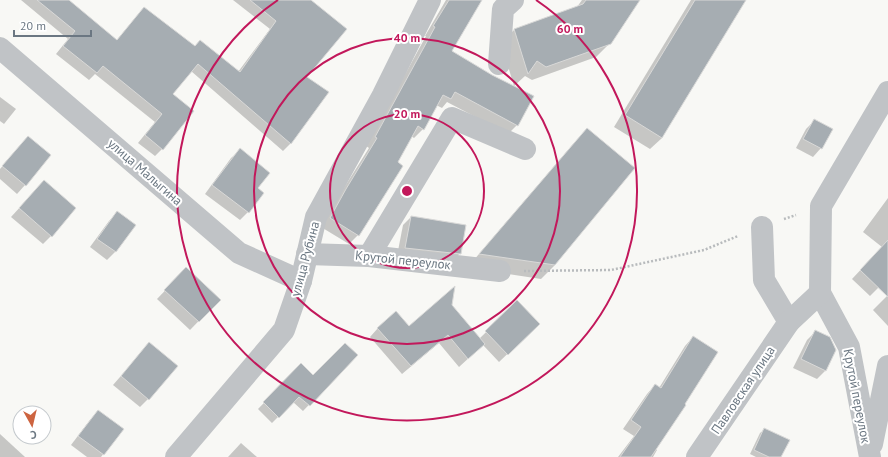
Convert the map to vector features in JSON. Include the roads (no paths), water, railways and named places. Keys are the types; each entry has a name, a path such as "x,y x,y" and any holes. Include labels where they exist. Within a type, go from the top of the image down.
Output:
{"street":[{"name":"улица Рубина","path":"176,457 284,330 301,280 316,218 383,95 430,0"},
{"path":"500,64 503,10 513,0"},
{"name":"улица Малыгина","path":"0,48 239,253 301,280"},
{"path":"820,293 821,206 888,92"},
{"path":"369,256 452,118 525,149"},
{"path":"762,226 764,280 789,322"},
{"name":"Крутой переулок","path":"307,254 369,256 500,271"},
{"name":"Крутой переулок","path":"820,293 849,346 869,456"},
{"name":"Павловская улица","path":"697,457 789,322 820,293"},
{"path":"869,456 888,366"}]}
